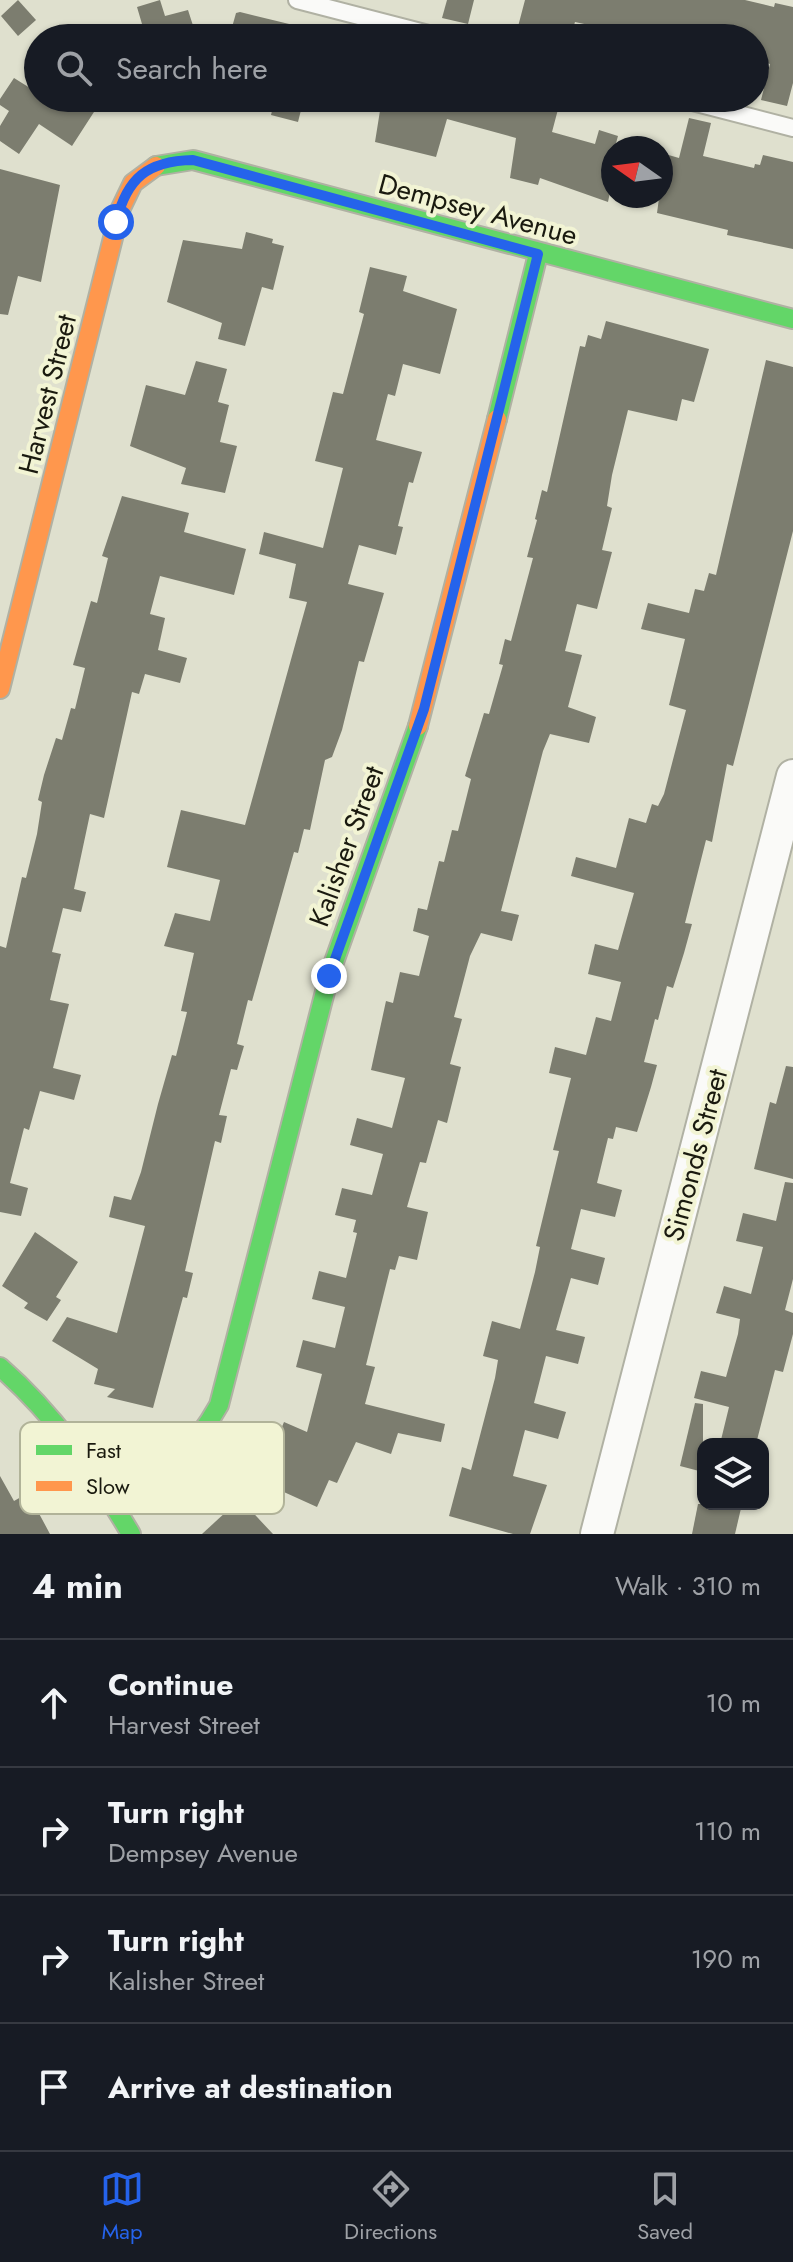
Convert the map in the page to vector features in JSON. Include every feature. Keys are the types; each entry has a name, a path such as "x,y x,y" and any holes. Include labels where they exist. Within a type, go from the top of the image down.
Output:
{"street":[{"name":"Dempsey Avenue","path":"150,168 170,161 193,160 538,254 793,319"},
{"name":"Harvest Street","path":"0,689 113,247 122,198 132,181 150,168"},
{"name":"Kalisher Street","path":"210,1422 219,1405 329,976 424,709 538,254"},
{"name":"Simonds Street","path":"597,1534 793,776"},
{"path":"0,1367 23,1385 51,1422"},
{"path":"120,1514 131,1534"}],"lane":[{"path":"297,0 390,24"},
{"path":"731,112 793,128"}],"building":[{"path":"18,0 36,20 24,24 24,31 18,36 1,16"},
{"path":"160,0 165,16 188,10 192,24 142,24 137,7"},
{"path":"447,0 474,0 468,24 442,18"},
{"path":"525,0 745,0 774,7 775,3 793,7 793,83 787,106 769,102 769,24 519,24"},
{"path":"240,12 289,24 233,24 236,13"},
{"path":"14,78 24,84 24,112 94,112 72,146 39,124 19,154 0,141 0,126 9,111 0,105 0,99"},
{"path":"272,112 300,112 298,122 271,115"},
{"path":"380,112 557,112 552,132 595,144 599,130 618,136 601,136 601,200 540,178 538,185 510,178 516,138 447,119 436,157 375,142"},
{"path":"689,118 711,123 703,156 754,168 755,164 760,165 763,155 793,162 793,249 727,235 728,230 657,213 658,208 673,208 673,156 679,158"},
{"path":"0,169 60,185 41,282 18,276 8,315 0,314"},
{"path":"246,232 273,239 272,243 284,246 273,290 262,287 245,346 218,339 222,323 167,302 183,240 242,249"},
{"path":"370,267 407,276 403,291 457,309 440,374 403,364 395,396 388,394 376,440 422,452 413,483 409,482 398,526 403,527 396,555 359,545 348,584 384,593 364,662 359,661 342,730 332,757 325,760 310,830 304,829 298,853 294,852 252,1001 248,1000 237,1044 244,1046 237,1070 231,1069 219,1115 227,1116 221,1143 215,1141 185,1271 193,1273 187,1298 183,1297 153,1408 107,1397 115,1389 94,1384 98,1369 52,1341 67,1317 117,1333 145,1226 109,1217 114,1196 131,1200 187,1012 181,1011 194,953 164,946 175,913 210,921 220,880 167,867 181,810 245,825 307,602 289,598 296,564 259,554 264,532 323,548 343,468 315,461 333,392 343,394 364,314 359,312"},
{"path":"606,321 709,349 694,402 682,399 677,421 628,410 612,475 607,506 612,508 602,550 612,552 597,609 577,604 565,651 582,655 568,707 596,717 589,743 550,734 543,751 501,911 519,915 512,941 481,933 470,956 454,1017 462,1019 450,1064 461,1067 447,1123 438,1120 426,1163 420,1162 407,1207 428,1212 417,1260 399,1256 395,1270 390,1269 366,1365 375,1367 365,1404 445,1424 441,1442 398,1433 391,1454 356,1442 337,1483 329,1480 317,1507 284,1492 284,1422 307,1432 322,1374 296,1367 303,1340 335,1348 345,1307 312,1299 319,1271 346,1278 357,1233 353,1232 356,1220 335,1215 342,1188 372,1195 383,1154 350,1145 357,1118 392,1128 405,1078 371,1070 386,1001 393,1003 400,972 419,976 429,936 413,931 418,908 427,910 439,861 444,862 452,830 458,831 471,779 465,776 484,713 489,714 503,665 499,664 505,639 511,641 533,558 527,557 535,519 542,490 547,492 580,346 585,347 588,335 601,339"},
{"path":"766,360 793,367 793,531 733,766 727,764 712,842 706,840 685,923 692,924 684,953 673,988 667,986 644,1062 657,1065 651,1087 637,1132 616,1127 613,1139 608,1138 597,1183 622,1190 615,1217 581,1209 571,1249 605,1258 598,1285 571,1278 556,1330 585,1337 578,1364 546,1356 534,1403 566,1412 558,1439 525,1430 513,1476 547,1485 530,1534 513,1534 449,1516 462,1467 471,1470 495,1378 498,1360 483,1356 492,1321 520,1329 535,1272 540,1247 536,1246 559,1151 553,1150 571,1078 549,1073 555,1047 586,1055 596,1017 611,1021 621,982 588,974 595,944 618,950 634,893 571,876 576,857 616,868 629,818 646,823 652,804 658,806 664,794 686,710 669,705 685,639 641,629 648,603 689,613 695,589 704,591 709,573 716,575"},
{"path":"196,361 227,369 218,402 229,405 220,442 237,446 225,493 181,484 186,468 130,446 146,385 185,395"},
{"path":"122,496 189,513 184,532 246,549 234,595 160,576 150,614 165,618 158,650 187,658 180,683 145,674 139,694 132,692 104,818 90,814 74,889 86,892 81,912 63,908 52,952 61,954 50,1000 69,1004 53,1068 81,1075 74,1100 40,1091 29,1130 24,1128 10,1183 28,1188 21,1216 0,1212 0,946 6,948 22,877 26,878 37,834 42,802 38,800 44,775 56,738 62,740 71,708 75,709 85,668 73,665 91,601 97,603 108,558 102,556"},
{"path":"786,1066 793,1067 793,1179 754,1169 770,1102 776,1104"},
{"path":"785,1182 793,1183 793,1279 785,1310 793,1313 793,1334 783,1372 775,1370 758,1438 721,1438 729,1407 694,1398 701,1371 726,1377 738,1334 740,1319 716,1313 724,1286 751,1294 763,1247 736,1241 743,1213 776,1221"},
{"path":"35,1232 78,1262 56,1297 61,1300 47,1321 24,1308 28,1303 2,1286"},
{"path":"695,1403 703,1404 703,1438 697,1438 697,1470 680,1466"},
{"path":"0,1476 14,1501 20,1498 20,1514 39,1514 50,1534 0,1534"},
{"path":"697,1509 741,1510 735,1534 692,1534"},
{"path":"224,1514 254,1514 273,1534 202,1534"}],"traffic: fast":[{"path":"156,166 193,160 793,319"},
{"path":"497,419 538,254"},
{"path":"209,1422 219,1405 329,976 418,726"},
{"path":"0,1367 54,1422"},
{"path":"119,1514 131,1534"}],"traffic: slow":[{"path":"0,689 120,210 133,183 156,166"},
{"path":"418,726 497,419"}],"route":[{"path":"116,222 122,198 132,181 150,168 170,161 193,160 538,254 424,709 329,976"}]}
